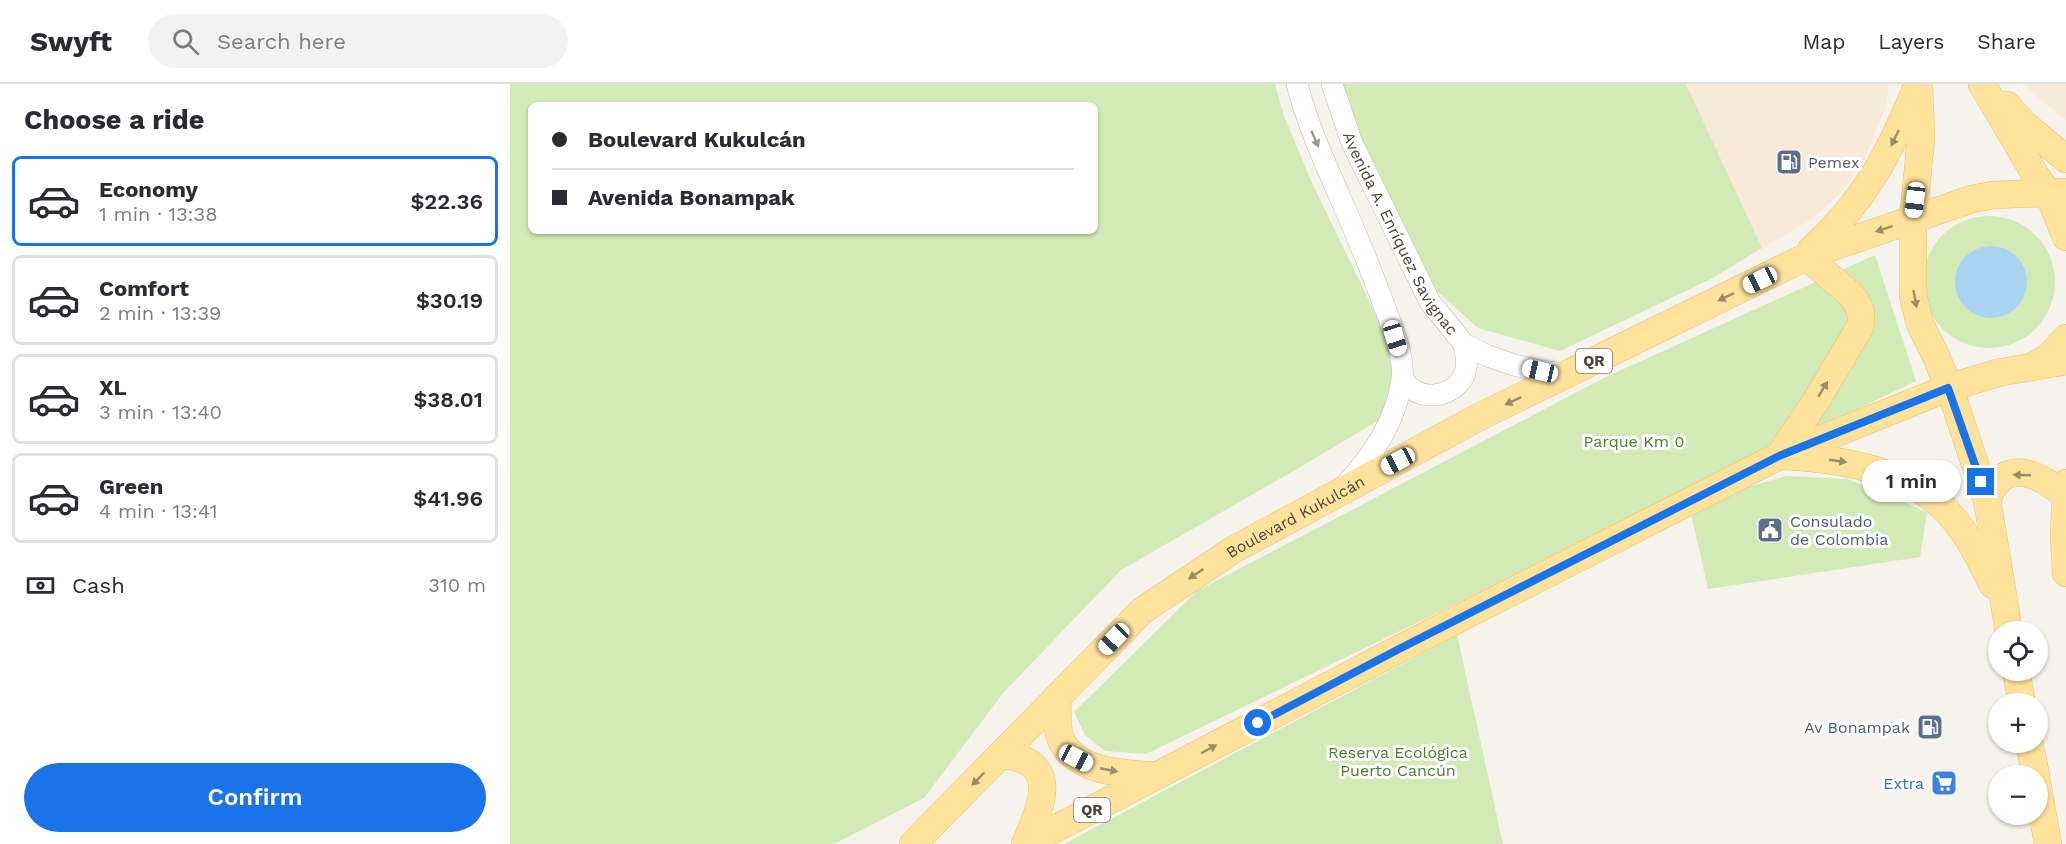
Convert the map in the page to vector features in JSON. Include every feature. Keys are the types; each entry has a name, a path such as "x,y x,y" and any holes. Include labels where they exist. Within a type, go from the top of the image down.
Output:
{"main road":[{"path":"1918,84 1921,138 1913,220 1913,295 1920,324 1936,356 1970,446 1987,500 2006,621"},
{"path":"1779,456 1816,401 1860,327 1862,316 1850,294 1804,259 1859,199 1880,168 1898,134 1918,84"},
{"path":"1984,84 2024,124 2066,159"},
{"path":"1984,84 2036,176 2057,192 2066,238"},
{"name":"Boulevard Kukulcán","path":"914,844 1143,610 1233,550 1479,417 1804,259 1955,204 1993,195 2057,192"},
{"path":"1993,195 2029,211 2066,238"},
{"path":"1912,267 1930,233 1955,204"},
{"path":"2034,365 2050,356 2066,338"},
{"path":"1927,340 1946,354 1974,368 1996,373"},
{"path":"1948,388 1996,373 2066,361"},
{"name":"QR","path":"1025,844 1399,649 1779,456 1948,388"},
{"path":"1779,456 1813,458 1870,468 1936,500 1965,532 2003,604"},
{"path":"1987,500 1997,482 2016,473 2026,473 2065,489 2066,573"},
{"path":"1057,698 1061,739 1076,758 1092,767 1157,776"},
{"path":"1001,755 1017,756 1031,764 1041,777 1044,793 1040,809 1025,844"},
{"path":"2045,825 2049,844"}],"street":[{"path":"1297,84 1305,116 1365,253 1401,357 1402,378 1393,414 1380,441 1361,469 1338,493"},
{"name":"Avenida A. Enríquez Savignac","path":"1332,84 1352,143 1430,302 1464,344 1514,365 1567,374"},
{"path":"1402,378 1413,390 1427,395 1442,394 1456,387 1465,375 1467,359 1464,344"}],"shaded area":[{"path":"1686,84 1889,84 1885,108 1864,160 1839,195 1812,219 1762,248"},
{"path":"2024,84 2066,84 2066,120 2042,101"}],"green space":[{"path":"510,84 1275,84 1284,116 1312,183 1398,360 1394,411 1121,570 1004,692 924,798 834,844 510,844"},
{"path":"1337,84 1686,84 1762,248 1711,279 1560,351 1478,328 1436,290 1342,106"},
{"path":"1989,216 2014,221 2036,235 2050,257 2055,282 2050,307 2036,329 2014,343 1989,348 1964,343 1942,329 1928,307 1923,282 1928,257 1942,235 1964,221"},
{"name":"Parque Km 0","path":"1875,255 1916,381 1146,754 1105,751 1085,735 1074,712 1197,591 1604,378"},
{"path":"1786,476 1848,479 1927,512 1920,557 1708,589 1689,504"},
{"name":"Reserva Ecológica Puerto Cancún","path":"1457,635 1503,844 1064,844"}],"water":[{"path":"1991,246 2011,252 2021,262 2027,282 2021,302 2011,312 1991,318 1971,312 1961,302 1955,282 1961,262 1971,252"}],"place":[{"name":"Pemex","path":"1789,162"},
{"name":"Consulado de Colombia","path":"1770,530"},
{"name":"Av Bonampak","path":"1930,727"},
{"name":"Extra","path":"1944,783"}],"route":[{"path":"1258,723 1779,456 1921,397 1948,388 1981,482"}]}
